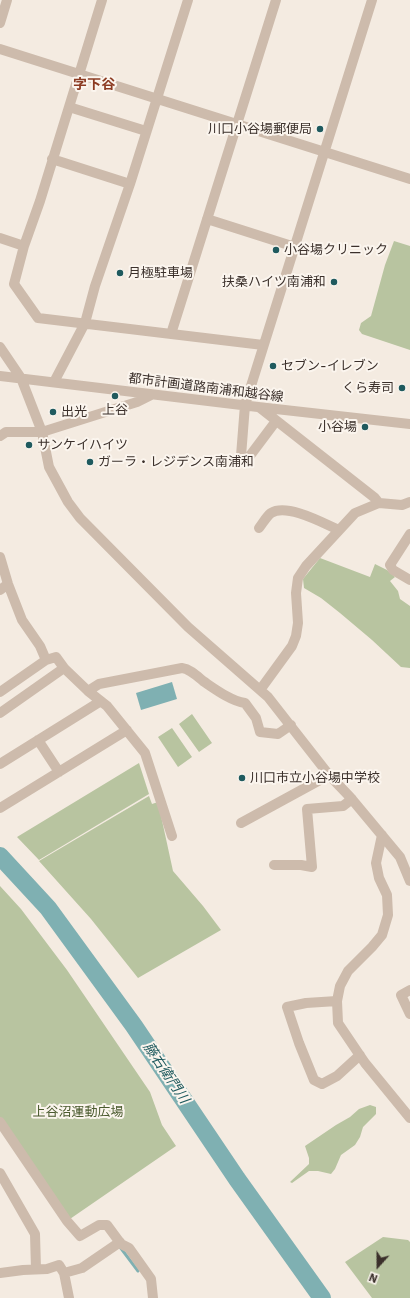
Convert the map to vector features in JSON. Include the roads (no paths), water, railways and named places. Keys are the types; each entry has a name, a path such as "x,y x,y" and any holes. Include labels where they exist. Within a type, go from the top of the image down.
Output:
{"street":[{"path":"0,23 7,0"},
{"path":"102,0 40,201 24,246 14,284 38,318 263,345"},
{"path":"54,382 85,323 95,286 130,184 188,0"},
{"path":"170,334 276,0"},
{"path":"276,421 246,460 241,456 245,405 372,0"},
{"path":"0,50 410,179"},
{"path":"69,107 146,131"},
{"path":"52,159 130,184"},
{"path":"207,219 294,247"},
{"path":"0,238 24,246"},
{"path":"0,347 21,378 42,432 49,467 68,502 80,518 188,627 268,697 329,775 352,799 400,857 410,881"},
{"name":"都市計画道路南浦和越谷線","path":"0,376 151,395 410,424"},
{"path":"0,436 6,432 42,432 137,402 151,395"},
{"path":"259,407 340,470 375,498 379,503"},
{"path":"260,690 292,646 296,636 298,623 296,593 298,578 306,566 355,513 379,503 402,505 410,502"},
{"path":"259,528 272,512 282,510 292,511 339,530"},
{"path":"410,534 390,565 393,570 410,580"},
{"path":"0,557 4,587 22,620 40,646 46,660"},
{"path":"0,692 46,660 56,657 64,668 88,691 108,706 145,753 172,836"},
{"path":"0,713 64,668"},
{"path":"88,691 99,684 182,668 186,669 238,702 245,703 256,718 260,732 278,734 291,725"},
{"path":"0,764 101,701"},
{"path":"0,808 127,730"},
{"path":"38,740 59,772"},
{"path":"241,823 329,775"},
{"path":"274,865 301,865 312,867 307,809 343,806 352,799"},
{"path":"382,835 376,863 379,878 387,895 388,915 382,935 348,971 340,986 337,1000 338,1023 365,1063 410,1118"},
{"path":"410,990 400,995 410,1014"},
{"path":"337,1000 306,1003 288,1007 299,1043 314,1080 322,1084 337,1076 360,1055"},
{"path":"0,1122 67,1222 80,1236 99,1225 107,1225 120,1242 128,1248 151,1279 153,1298"},
{"path":"0,1173 35,1234 36,1269"},
{"path":"64,1273 82,1268 120,1242"},
{"path":"0,1273 47,1269 59,1265 64,1273 69,1298"}],"water":[{"path":"172,682 177,699 141,710 136,693"}],"waterway":[{"name":"藤右衛門川","path":"0,856 48,908 134,1026 237,1179 322,1298"},
{"path":"120,1247 138,1271"}],"place":[{"name":"川口小谷場郵便局","path":"320,129"},
{"name":"小谷場クリニック","path":"276,250"},
{"name":"月極駐車場","path":"120,273"},
{"name":"扶桑ハイツ南浦和","path":"334,282"},
{"name":"セブン-イレブン","path":"273,366"},
{"name":"くら寿司","path":"402,388"},
{"name":"上谷","path":"115,396"},
{"name":"出光","path":"53,412"},
{"name":"小谷場","path":"365,427"},
{"name":"サンケイハイツ","path":"29,445"},
{"name":"ガーラ・レジデンス南浦和","path":"90,462"},
{"name":"川口市立小谷場中学校","path":"242,778"}],"district":[{"name":"字下谷","path":"94,85"}],"park label":[{"name":"上谷沼運動広場","path":"78,1112"}]}
